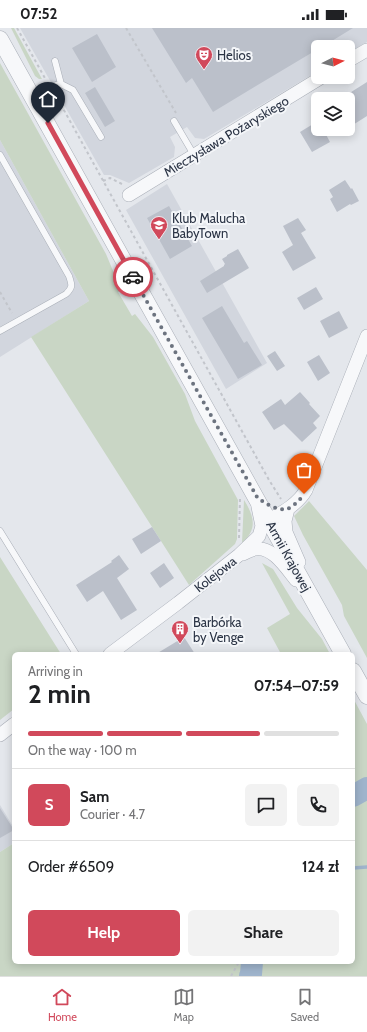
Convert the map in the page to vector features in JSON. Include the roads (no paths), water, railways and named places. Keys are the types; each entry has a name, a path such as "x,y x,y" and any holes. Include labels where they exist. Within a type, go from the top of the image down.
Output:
{"street":[{"name":"Armii Krajowej","path":"0,38 343,652"},
{"path":"355,57 367,50"},
{"name":"Mieczysława Pożaryskiego","path":"129,195 311,84"},
{"path":"257,497 280,509 285,505 302,498 367,336"},
{"name":"Kolejowa","path":"113,652 239,555 259,536 262,526 257,497"},
{"path":"269,520 285,505"},
{"path":"285,505 286,532 317,608"},
{"path":"239,555 255,549 270,552 279,559 317,608"},
{"path":"355,675 367,696"},
{"path":"0,735 12,726"}],"lane":[{"path":"55,60 62,84"},
{"path":"33,97 50,86 62,84 73,90 101,137"},
{"path":"176,120 194,155"},
{"path":"0,155 72,283 66,294 0,331"},
{"path":"0,531 75,652"}],"waterway":[{"path":"355,795 367,788"},
{"path":"355,868 367,867"},
{"path":"250,976 252,964"}],"place":[{"name":"Helios","path":"204,70"},
{"name":"Klub Malucha BabyTown","path":"159,240"},
{"name":"Barbórka by Venge","path":"180,644"}]}
